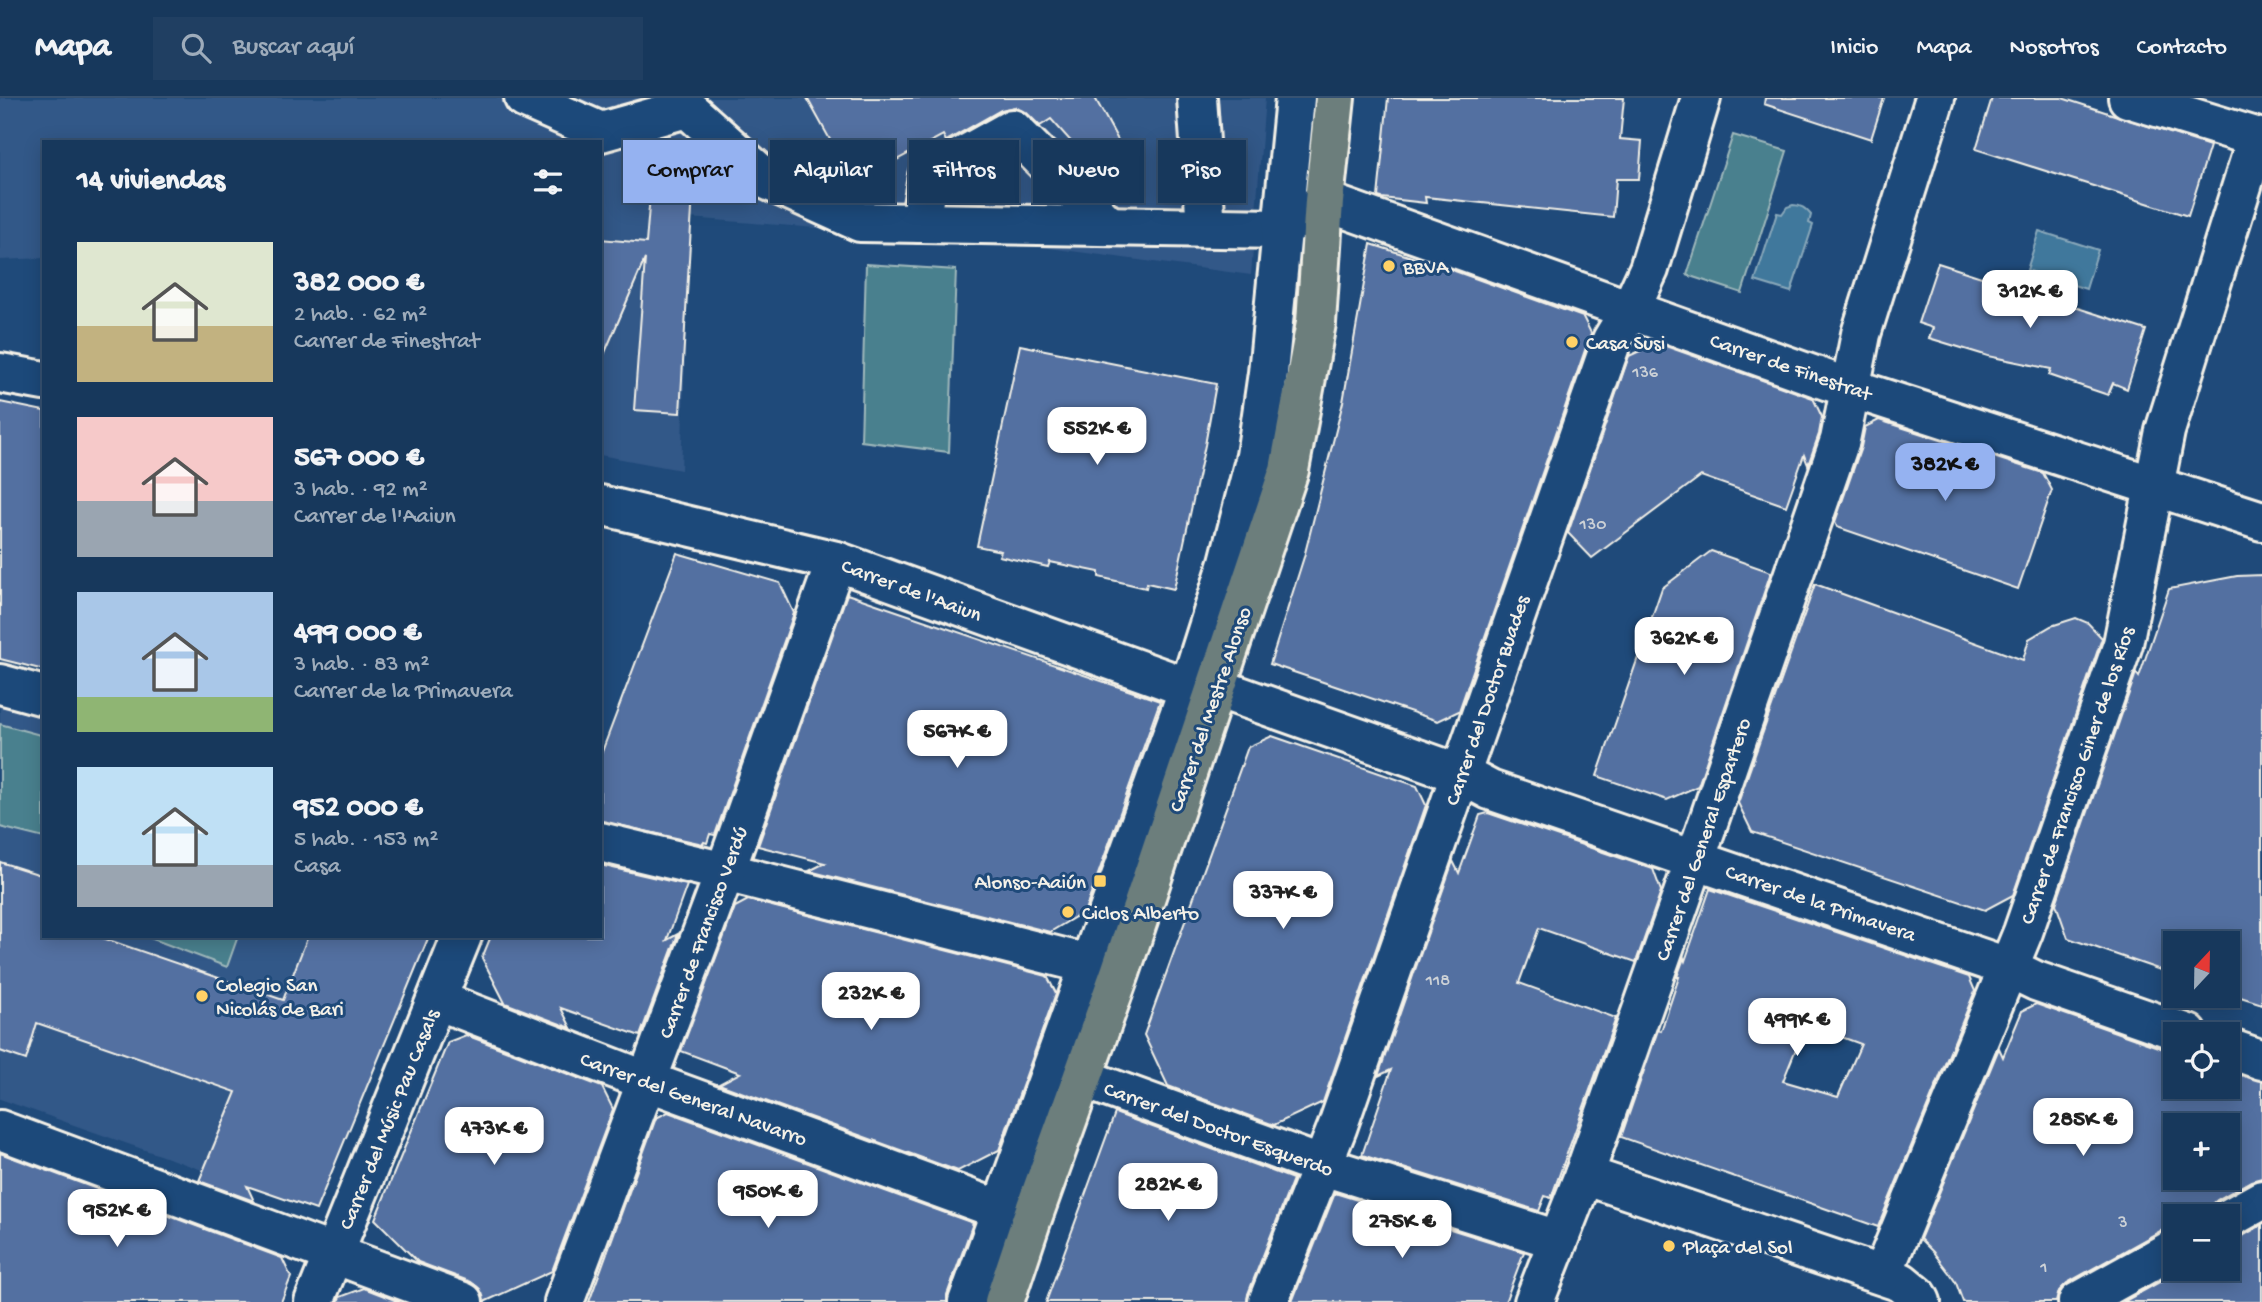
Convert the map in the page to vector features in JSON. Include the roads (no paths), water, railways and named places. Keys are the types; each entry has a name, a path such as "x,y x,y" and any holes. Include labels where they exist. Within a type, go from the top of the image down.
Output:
{"main road":[{"name":"Carrer del Mestre Alonso","path":"1004,1302 1016,1215 1082,1078 1105,969 1203,688 1289,470 1316,323 1324,201 1335,98"}],"street":[{"path":"524,98 601,132 685,103 767,180 860,222 1282,229 1324,201"},
{"path":"1198,98 1206,228"},
{"name":"Carrer del Mestre Alonso","path":"1203,688 1229,562 1256,456 1268,373 1296,98"},
{"name":"Carrer del Doctor Buades","path":"1268,1302 1323,1166 1612,340 1649,269 1701,98"},
{"name":"Carrer del General Espartero","path":"1584,1175 1840,439 1861,334 1935,98"},
{"path":"2127,98 2259,139"},
{"path":"920,223 928,176 1012,129 1109,226"},
{"name":"Carrer de Francisco Giner de los Ríos","path":"1882,1275 2023,932 2123,644 2165,431 2259,139"},
{"name":"Carrer de Finestrat","path":"1324,201 1850,387 2262,521"},
{"path":"0,373 42,382"},
{"name":"Carrer de l'Aaiun","path":"602,505 836,561 1203,688"},
{"name":"Carrer de Francisco Verdú","path":"564,1302 725,872 836,561"},
{"path":"0,684 42,695"},
{"name":"Carrer de la Primavera","path":"1203,688 1460,774 1490,790 2007,967 2036,981 2163,1025"},
{"path":"602,842 1105,969"},
{"name":"Carrer del Músic Pau Casals","path":"314,1302 461,938"},
{"name":"Carrer del Mestre Alonso","path":"968,1302 1016,1215 1105,969"},
{"name":"Carrer del General Navarro","path":"437,1000 647,1081 1016,1215"},
{"path":"2240,1052 2262,1060"},
{"name":"Carrer del Doctor Esquerdo","path":"1082,1078 1323,1166 1558,1240"},
{"path":"0,1130 463,1302"},
{"path":"1534,1302 1584,1175 1901,1282 1918,1296 1921,1302"},
{"path":"2240,1212 2262,1200"},
{"path":"2078,1302 2163,1255"}],"place":[{"name":"BBVA","path":"1389,266"},
{"name":"Casa Susi","path":"1572,342"},
{"name":"Alonso-Aaiún","path":"1100,881"},
{"name":"Ciclos Alberto","path":"1068,912"},
{"name":"Colegio San Nicolás de Bari","path":"202,996"},
{"name":"Plaça del Sol","path":"1669,1246"}]}
